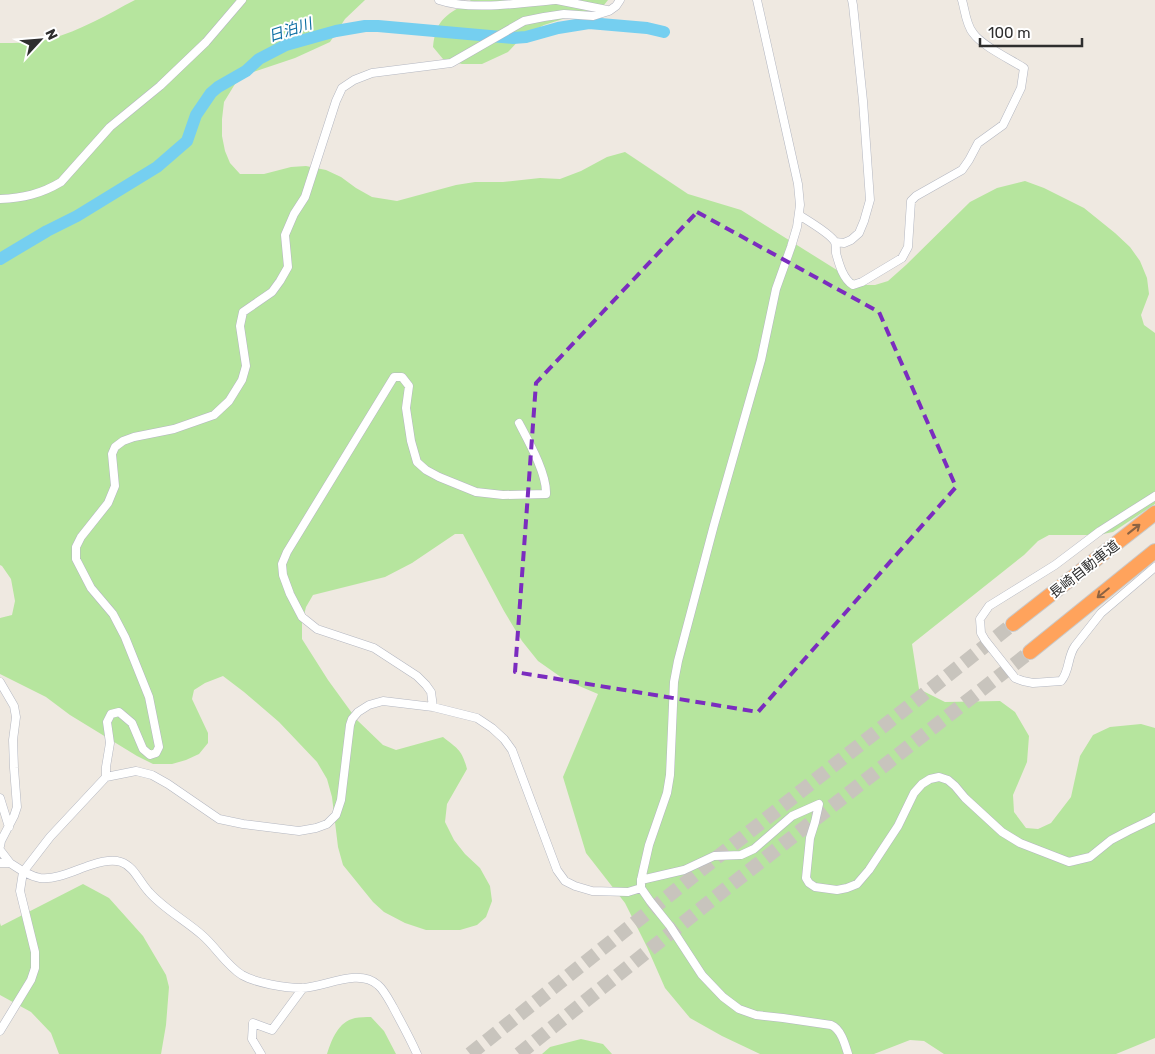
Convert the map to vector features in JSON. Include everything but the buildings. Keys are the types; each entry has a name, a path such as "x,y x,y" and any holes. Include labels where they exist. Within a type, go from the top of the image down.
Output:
{"highway":[{"name":"長崎自動車道","path":"1013,624 1155,513"},
{"path":"1030,652 1155,551"}],"street":[{"path":"0,199 33,195 61,182 110,127 160,86 206,42 242,0"},
{"path":"439,0 448,4 479,6 556,0 609,11"},
{"path":"106,777 110,743 107,722 111,714 119,712 132,723 143,749 150,755 156,753 159,747 149,696 125,637 113,614 90,588 76,558 76,547 81,537 108,503 115,486 112,454 115,447 123,441 134,437 174,429 214,415 229,402 242,380 246,366 240,326 243,312 272,292 288,267 285,235 294,214 305,196 336,100 342,88 354,80 372,73 451,63 524,21 564,14 592,16 609,11 620,0"},
{"path":"757,0 798,184 799,215 791,248 776,290 760,360 678,661 674,682 670,775 667,792 649,845 641,884 650,901 670,926 702,975 723,997 739,1009 756,1015 836,1027 848,1054"},
{"path":"835,242 844,243 859,233 870,200 854,5 852,0"},
{"path":"799,215 830,236 835,242 841,268 849,282 853,285 862,282 902,258 908,247 912,201 916,196 962,170 978,143 1003,125 1021,88 1024,68 984,44 972,33 962,0"},
{"path":"433,707 431,692 417,676 374,648 317,629 302,617 290,594 283,575 282,564 286,552 394,378 402,376 409,386 406,408 411,441 417,462 426,470 439,477 476,492 503,495 546,494 544,478 519,423"},
{"path":"1155,496 1100,531 1055,565 989,606 980,619 981,633 1015,678 1033,683 1060,681 1067,671 1071,651 1080,639 1101,614 1155,567"},
{"path":"0,682 14,706 16,716 14,750 17,806 0,841 0,846"},
{"path":"0,1031 31,980 35,968 35,952 20,891 22,872 50,837 106,777 136,771 152,775 218,819 299,831 316,828 327,824 336,815 341,800 352,718 358,712 383,701 433,707 477,718 492,728 512,750 557,870 565,881 574,886 592,891 628,892 641,884 684,870 714,856 741,855 754,849 792,816 819,804 816,822 810,838 806,878 815,887 836,890 847,888 857,884 869,870 898,826 914,793 922,784 930,779 939,777 948,780 955,786 965,798 1002,832 1020,843 1069,862 1090,858 1111,840 1153,820 1155,816"},
{"path":"0,798 8,827"},
{"path":"0,850 10,863 22,872 40,878 58,877 99,862 122,862 130,867 159,902 203,936 231,966 242,975 261,982 303,988 353,978 364,978 378,985 387,997 417,1054"},
{"path":"0,863 10,863"},
{"path":"261,1054 252,1039 253,1023 272,1030 303,988"}],"highlighted area":[{"path":"697,212 879,312 956,487 758,712 515,672 536,383"}],"green space":[{"path":"135,0 365,0 345,19 330,42 295,58 247,74 235,84 224,102 222,136 230,163 240,174 264,174 291,167 306,166 326,170 341,177 372,197 397,201 456,185 475,182 503,182 540,178 560,179 581,171 607,157 625,152 688,194 741,210 864,285 875,285 888,281 970,202 997,188 1025,181 1044,188 1084,208 1130,247 1140,261 1147,278 1149,294 1141,315 1144,325 1155,333 1155,504 1113,532 1098,535 1049,535 1038,541 1024,555 912,644 919,689 945,702 1000,701 1015,712 1029,736 1027,762 1013,795 1014,812 1026,828 1038,829 1051,823 1071,797 1080,756 1093,735 1110,727 1141,724 1155,728 1155,1038 1116,1054 944,1054 924,1041 910,1040 874,1054 760,1054 690,1018 665,988 625,903 586,853 563,777 598,694 565,680 538,661 522,641 504,611 463,534 455,534 412,563 385,577 313,595 306,607 302,623 302,639 328,680 357,720 383,745 396,750 443,737 456,747 461,754 467,769 447,804 445,822 454,840 480,868 490,886 492,901 486,917 477,925 460,930 426,930 405,923 384,912 373,902 343,865 338,847 332,797 327,779 317,762 279,722 223,676 205,683 194,690 192,699 208,733 208,743 199,754 186,760 172,764 153,764 70,715 46,697 0,674 0,618 12,615 15,601 11,579 0,565 0,43 38,41 61,36 94,22"},
{"path":"471,0 608,0 604,5 591,12 544,25 523,36 508,52 482,64 462,64 443,59 433,47 437,29 444,18"},
{"path":"83,884 109,898 143,936 166,975 169,987 166,1025 161,1054 59,1054 51,1033 31,1012 0,995 0,923 1,926"},
{"path":"371,1017 384,1031 396,1054 327,1054 336,1032 344,1023 355,1018"},
{"path":"581,1039 603,1044 612,1054 542,1054 550,1047"}],"waterway":[{"name":"日泊川","path":"0,259 47,231 77,216 157,167 187,141 196,115 211,93 246,71 259,59 286,45 336,31 365,26 513,38 526,37 558,28 589,23 647,28 664,32"}],"tunnel":[{"path":"470,1054 1013,624"},
{"path":"519,1054 723,891 1030,652"}]}
